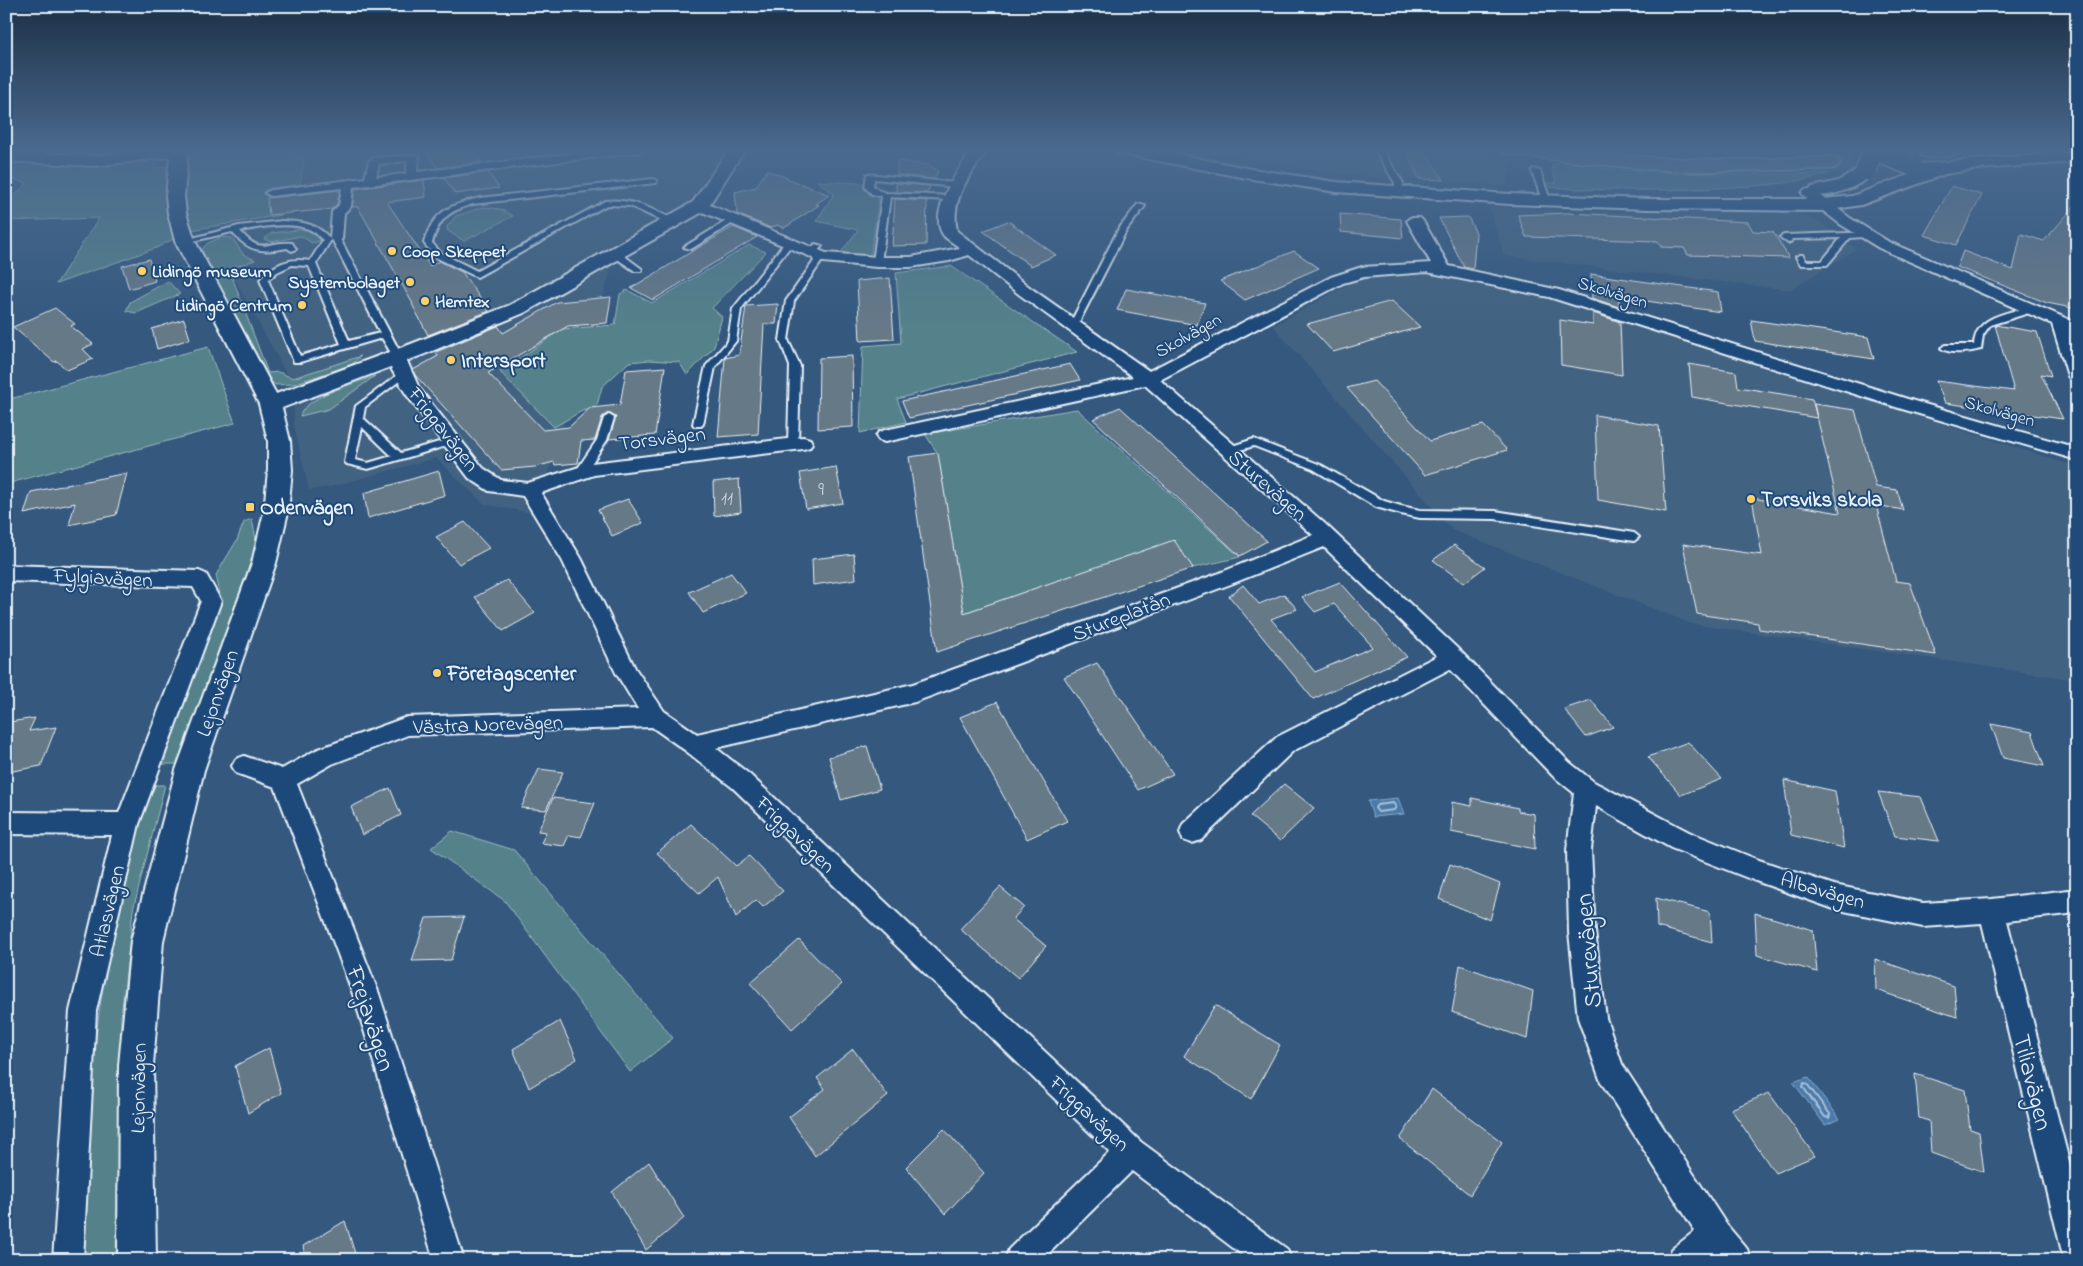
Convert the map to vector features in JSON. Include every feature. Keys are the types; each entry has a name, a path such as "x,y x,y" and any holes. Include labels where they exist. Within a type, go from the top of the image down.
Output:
{"street":[{"name":"Lejonvägen","path":"137,1260 136,1066 147,941 190,770 264,563 272,529 280,470 279,441 270,404 185,241 177,208"},
{"path":"336,240 338,212 343,208"},
{"path":"270,404 400,365 517,309 696,208"},
{"path":"705,208 789,243 816,249 823,256 877,262 911,262 949,256 970,250"},
{"name":"Sturevägen","path":"948,208 946,214 950,233 970,250 1148,379 1326,538 1453,658 1561,769 1586,788 1579,850 1582,932 1592,1018 1611,1072 1666,1162 1715,1235 1736,1260"},
{"path":"1827,208 1856,235 2029,310 2068,322 2077,329"},
{"path":"1415,221 1443,270"},
{"name":"Skolvägen","path":"1148,379 1336,280 1362,272 1427,267 1553,294 1908,405 2077,454"},
{"path":"2068,322 2077,376"},
{"name":"Friggavägen","path":"400,365 412,390 476,473 496,486 529,490 571,558 627,673 656,718 694,744 741,781 1132,1152 1276,1260"},
{"path":"885,436 1148,379"},
{"name":"Torsvägen","path":"529,490 592,469 798,444"},
{"name":"Stureplatån","path":"694,744 915,693 1224,579 1326,538"},
{"name":"Fylgiavägen","path":"6,573 147,579 199,579"},
{"name":"Atlasvägen","path":"68,1260 83,1011 127,824 211,601 199,579"},
{"path":"1192,832 1285,744 1453,658"},
{"name":"Västra Norevägen","path":"284,780 324,757 407,726 656,718"},
{"path":"244,766 284,780"},
{"name":"Frejavägen","path":"284,780 366,994 449,1260"},
{"name":"Albavägen","path":"1586,788 1680,840 1753,869 1834,897 1923,915 1992,911 2077,901"},
{"path":"6,823 127,824"},
{"name":"Tiliavägen","path":"1992,911 2077,1252"},
{"path":"1020,1260 1132,1152"},
{"path":"1684,1260 1715,1235"}],"lane":[{"path":"455,208 441,216 434,223 428,243 438,255 477,274 596,208"},
{"path":"643,208 672,222"},
{"path":"877,262 884,208"},
{"path":"1074,324 1122,230 1139,208"},
{"path":"688,247 734,220"},
{"path":"185,241 272,224 308,226 323,233 327,240 312,264"},
{"path":"235,230 252,247 268,250 289,245 292,249"},
{"path":"1788,241 1784,237 1856,235"},
{"path":"1800,257 1804,263 1824,263 1856,235"},
{"path":"336,240 386,334 400,365 361,406 350,462 368,466 453,441"},
{"path":"698,424 711,366 732,341 737,308 789,243"},
{"path":"798,444 795,366 784,340 790,300 818,260 816,249"},
{"path":"616,254 638,269"},
{"path":"312,264 302,261 286,263 270,272 264,280 297,360 386,334"},
{"path":"312,264 346,345"},
{"path":"1945,348 1967,349 1978,346 1979,335 1987,323 2029,310"},
{"path":"579,474 602,440 608,418"},
{"path":"359,419 399,457"},
{"path":"1228,450 1254,442 1317,467 1380,504 1420,514 1495,515 1634,537"}],"shaded area":[{"path":"282,208 689,208 614,260 536,514 484,504 436,458 330,487 309,490 294,426 293,378 286,373 229,269 216,226 281,215"},
{"path":"1490,208 1579,212 1798,213 1818,221 1856,249 1790,290 1504,256"},
{"name":"Torsviks skola","path":"1425,274 1558,301 2077,467 2077,680 1692,624 1452,530 1273,326 1358,279"}],"green space":[{"path":"6,208 283,208 281,215 191,230 156,248 56,284 99,218 6,221"},
{"path":"480,208 492,208 500,209 513,216 464,241 448,231 447,227 456,216"},
{"path":"825,208 878,208 870,258 839,255 858,230 816,221"},
{"path":"304,229 313,231 323,240 312,243 301,236 271,242 264,239 272,233"},
{"path":"222,237 232,238 243,254 255,260 229,269 268,373 278,372 293,378 361,356 351,365 293,384 276,385 265,379 201,250 208,243"},
{"path":"749,245 766,252 712,308 722,317 714,347 687,375 679,362 649,360 629,362 602,387 597,405 580,412 554,427 500,372 562,329 615,325 620,294 627,290 652,303"},
{"path":"951,266 1077,352 897,399 906,422 860,433 863,346 901,343 896,273"},
{"path":"168,281 180,294 136,313 126,311 130,302"},
{"path":"208,347 235,423 6,484 6,400"},
{"path":"375,376 329,409 300,416 311,402 321,396"},
{"path":"1077,409 1240,557 1193,568 1173,541 964,613 938,454 925,434"},
{"path":"252,519 257,545 177,764 163,764 217,608 219,589 216,575 237,540 244,522"},
{"path":"153,785 165,785 133,910 121,1017 116,1260 84,1260 88,1129 100,1009 121,896 130,858"},
{"path":"452,831 514,850 673,1038 630,1072 505,901 431,848"}],"water":[{"path":"1398,798 1404,814 1373,817 1368,801"},
{"path":"1808,1077 1840,1119 1825,1125 1793,1082"}],"building":[{"path":"268,208 333,208 332,209 269,215"},
{"path":"359,208 391,208 430,266 439,261 462,272 489,311 428,335 413,304"},
{"path":"736,208 814,208 784,228 777,225 771,228 737,214"},
{"path":"894,208 927,208 926,245 892,246"},
{"path":"1939,208 1975,208 1956,245 1924,235"},
{"path":"2073,208 2077,208 2077,309 2047,303 1957,267 1963,251 2013,270 2021,234 2044,241"},
{"path":"1568,213 1748,222 1753,231 1773,232 1789,258 1688,255 1684,248 1661,247 1658,241 1526,237 1518,215"},
{"path":"1340,214 1401,219 1403,238 1341,232"},
{"path":"1468,217 1476,233 1473,269 1464,267 1439,218"},
{"path":"1008,221 1056,255 1031,266 983,231"},
{"path":"733,227 757,237 653,300 631,288"},
{"path":"1294,251 1319,268 1245,300 1220,281"},
{"path":"149,259 155,281 129,289 122,266"},
{"path":"1591,274 1718,292 1721,312 1619,297 1619,307 1592,298"},
{"path":"890,278 894,339 860,341 857,281"},
{"path":"1126,289 1205,303 1197,325 1117,310"},
{"path":"611,297 607,323 568,326 488,373 543,430 569,427 590,408 620,405 626,370 665,367 655,435 609,439 616,417 608,413 602,417 595,440 581,441 578,463 555,465 554,462 535,467 501,470 415,375 413,370 438,356 436,352 498,326 503,333 557,302"},
{"path":"1392,301 1420,327 1333,352 1307,324"},
{"path":"778,304 776,324 764,324 758,434 718,437 725,358 739,355 746,306"},
{"path":"55,308 75,324 71,326 93,344 83,349 93,359 67,370 57,361 54,362 13,327"},
{"path":"1593,313 1620,322 1622,375 1561,365 1560,320 1593,325"},
{"path":"184,319 190,339 157,349 152,329"},
{"path":"1751,320 1868,337 1874,359 1755,341"},
{"path":"1995,325 2037,332 2051,376 2041,374 2063,419 1945,403 1936,381 2014,391"},
{"path":"852,356 853,427 818,429 819,358"},
{"path":"1070,364 1080,380 909,418 902,401"},
{"path":"1689,364 1736,372 1738,387 1812,399 1817,418 1692,397"},
{"path":"1374,381 1430,441 1483,425 1507,450 1425,475 1347,388"},
{"path":"1814,404 1855,410 1876,487 1897,490 1903,510 1876,505 1896,581 1910,583 1936,655 1759,629 1758,623 1697,614 1683,544 1762,555 1752,498 1840,513"},
{"path":"1120,407 1267,541 1240,556 1093,419"},
{"path":"1595,415 1659,426 1666,512 1598,500"},
{"path":"938,453 964,613 1174,540 1193,568 937,652 909,457"},
{"path":"836,467 843,503 806,509 800,473"},
{"path":"439,471 445,495 368,518 364,493"},
{"path":"127,473 116,515 69,525 75,503 24,514 31,492"},
{"path":"739,479 741,512 714,516 713,482"},
{"path":"628,499 643,523 612,536 598,510"},
{"path":"465,522 489,548 459,564 436,537"},
{"path":"1454,545 1485,567 1464,583 1433,560"},
{"path":"854,554 856,579 813,585 812,559"},
{"path":"731,573 746,593 703,613 689,592"},
{"path":"507,580 535,613 503,631 475,597"},
{"path":"1340,582 1407,657 1313,699 1229,596 1243,585 1259,604 1284,594 1297,609 1271,619 1315,672 1373,647 1334,604 1315,612 1302,597"},
{"path":"1097,663 1173,774 1138,790 1064,677"},
{"path":"1591,700 1613,727 1586,737 1564,709"},
{"path":"997,702 1067,821 1027,839 960,717"},
{"path":"35,718 29,731 56,727 41,766 13,771 6,786 6,730 10,722"},
{"path":"1991,724 2032,732 2044,766 2003,758"},
{"path":"1688,742 1722,779 1681,795 1648,757"},
{"path":"867,746 880,789 841,800 829,757"},
{"path":"539,769 563,772 546,810 521,808"},
{"path":"1784,780 1835,791 1844,848 1791,835"},
{"path":"1284,784 1314,808 1280,841 1250,816"},
{"path":"390,788 401,815 362,835 351,807"},
{"path":"1878,792 1921,797 1939,841 1895,836"},
{"path":"553,798 595,803 581,837 569,835 564,846 541,843 546,832 538,831"},
{"path":"1472,798 1518,808 1518,811 1534,814 1535,849 1451,832 1452,802 1472,806"},
{"path":"691,824 736,866 749,856 783,891 763,907 756,900 736,917 718,877 699,893 657,853"},
{"path":"1450,864 1500,884 1490,920 1439,899"},
{"path":"1000,887 1024,907 1013,919 1046,946 1018,978 960,929"},
{"path":"1656,898 1710,912 1712,942 1657,927"},
{"path":"1755,913 1813,930 1817,972 1757,955"},
{"path":"464,917 451,960 412,961 426,918"},
{"path":"799,940 842,984 792,1029 750,983"},
{"path":"1875,959 1954,986 1957,1017 1876,990"},
{"path":"1460,965 1533,991 1527,1039 1452,1012"},
{"path":"1215,1005 1280,1045 1251,1099 1184,1056"},
{"path":"560,1021 577,1059 529,1088 513,1049"},
{"path":"269,1048 281,1093 248,1113 235,1066"},
{"path":"853,1049 888,1096 815,1156 789,1117 825,1089 817,1078"},
{"path":"1915,1074 1965,1090 1970,1129 1979,1132 1984,1172 1931,1153 1929,1121 1919,1118"},
{"path":"1432,1089 1502,1142 1470,1195 1400,1139"},
{"path":"1769,1093 1815,1156 1775,1173 1731,1109"},
{"path":"944,1129 984,1173 945,1214 906,1167"},
{"path":"649,1162 684,1218 646,1250 612,1192"},
{"path":"345,1221 357,1260 306,1260 303,1246"}],"place":[{"name":"Coop Skeppet","path":"392,251"},
{"name":"Lidingö museum","path":"142,271"},
{"name":"Systembolaget","path":"410,282"},
{"name":"Hemtex","path":"425,301"},
{"name":"Lidingö Centrum","path":"302,305"},
{"name":"Intersport","path":"451,360"},
{"name":"Torsviks skola","path":"1751,499"},
{"name":"Odenvägen","path":"250,507"},
{"name":"Företagscenter","path":"437,673"}]}
